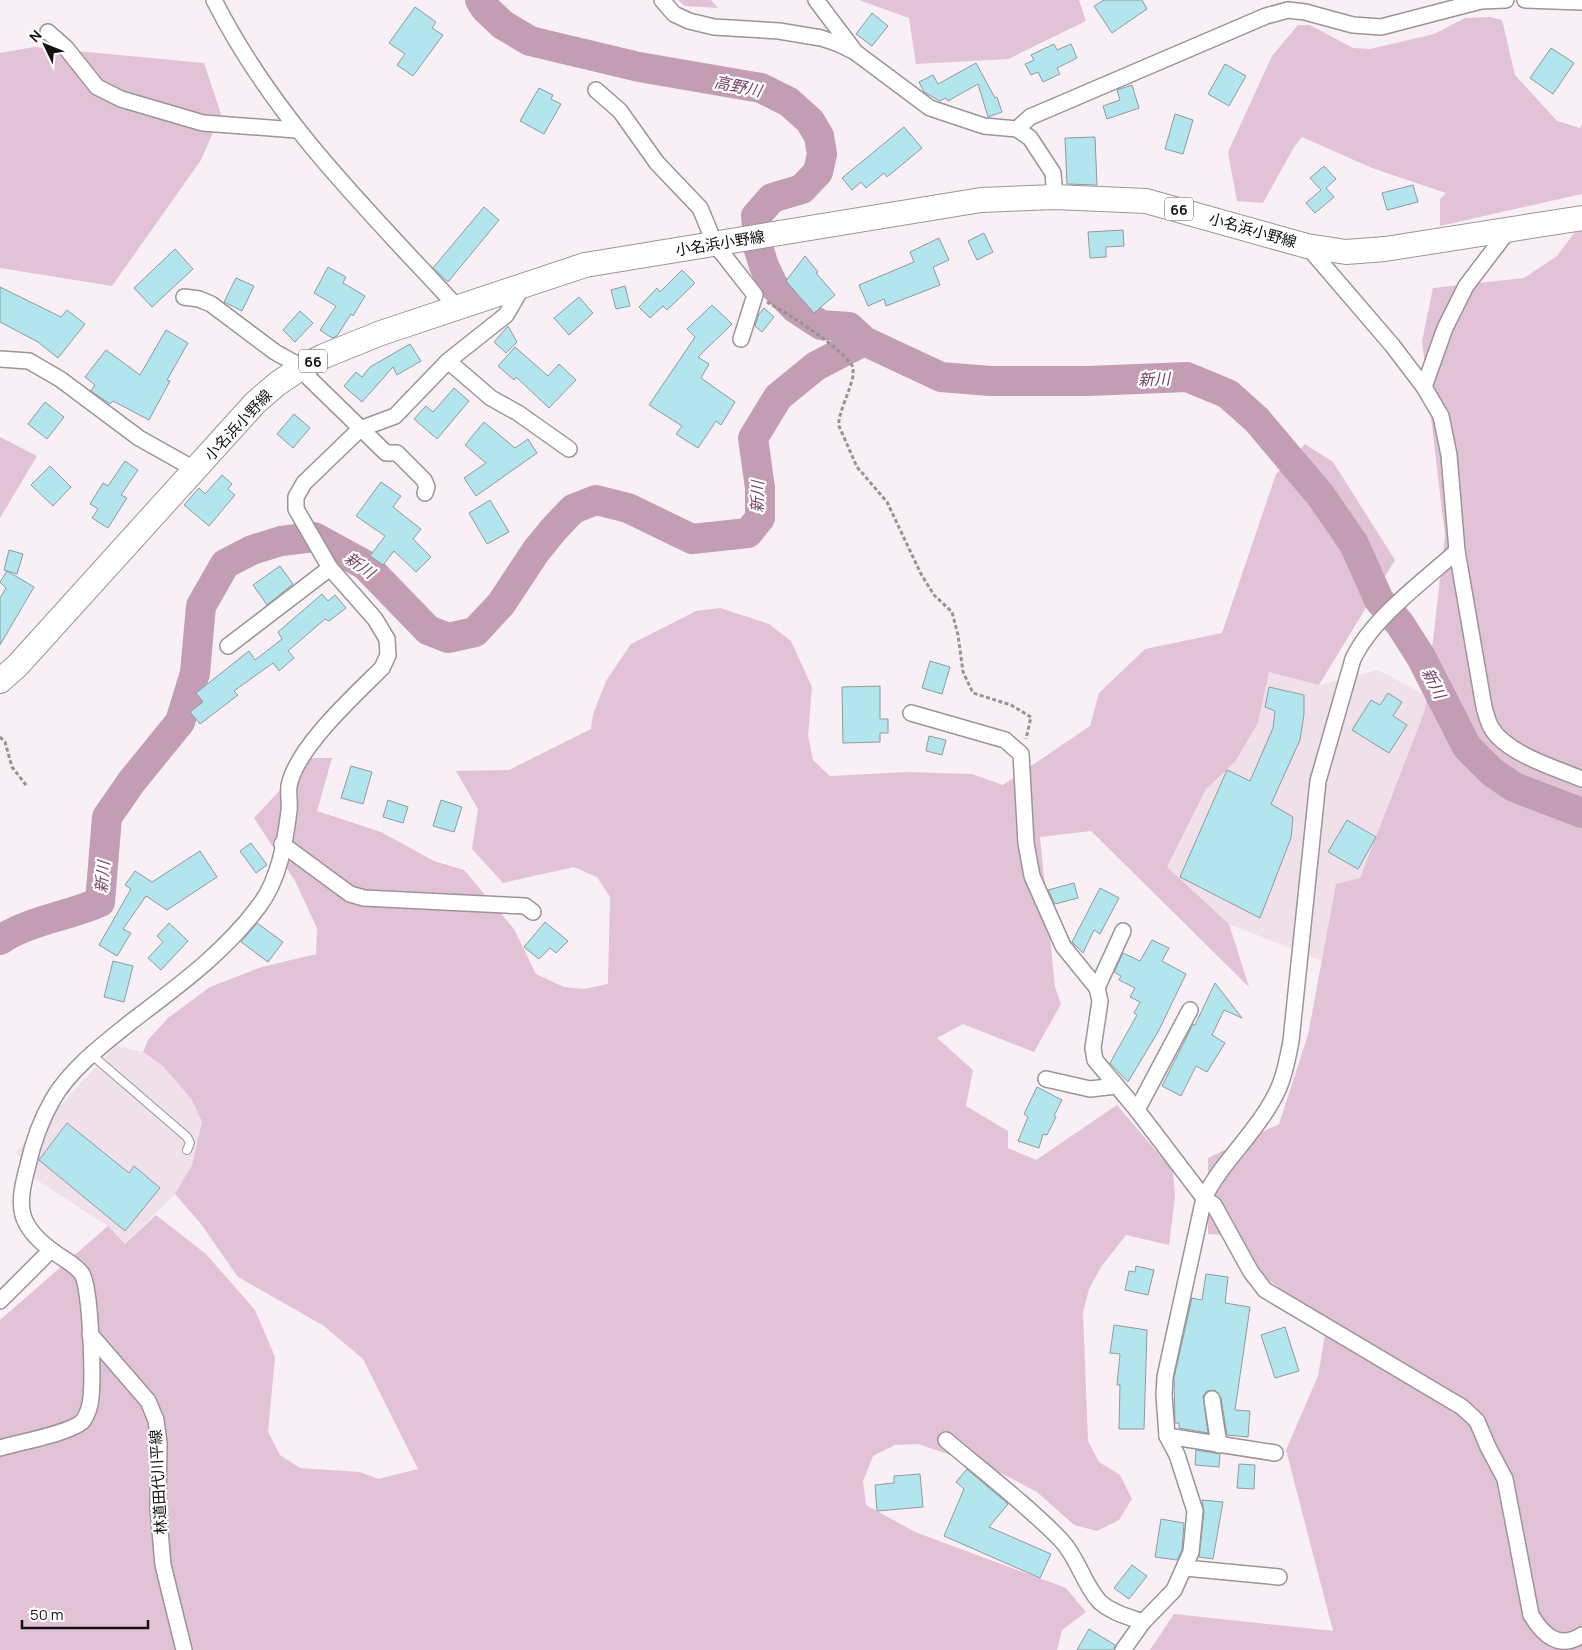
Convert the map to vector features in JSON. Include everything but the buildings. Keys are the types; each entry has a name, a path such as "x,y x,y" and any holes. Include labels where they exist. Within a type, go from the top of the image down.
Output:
{"main road":[{"name":"小名浜小野線","path":"0,681 17,666 255,403 277,384 302,367 381,333 585,265 981,200 1055,197 1146,200 1307,246 1346,252 1508,231 1582,218"}],"street":[{"path":"214,0 239,47 296,130 458,308"},
{"path":"662,0 674,14 689,22 714,27 779,30 813,36 839,44 855,52 930,108 984,126 1017,129 1030,138 1053,174 1055,197"},
{"path":"816,0 855,52"},
{"path":"1017,129 1030,117 1266,16 1288,10 1304,12 1353,25 1381,27 1481,1 1506,0"},
{"path":"1525,0 1582,2"},
{"path":"48,32 66,48 97,87 122,99 203,124 296,130"},
{"path":"596,90 620,111 657,162 700,208 714,244 755,296 741,338"},
{"path":"1424,387 1445,328 1466,286 1508,231"},
{"path":"1307,246 1392,345 1424,387 1441,416 1449,455 1457,551 1484,707 1491,728 1503,740 1525,755 1582,779"},
{"path":"0,1448 71,1429 84,1420 90,1404 88,1289 82,1274 32,1233 22,1215 20,1196 33,1141 54,1098 92,1055 216,956 271,889 277,875 289,811 289,785 297,765 312,742 382,668 388,654 387,638 375,619 327,564 296,509 296,497 304,483 360,429 395,416 448,361 506,316 523,286"},
{"path":"184,297 199,299 211,304 275,352 302,367 309,378 360,429 386,453 396,453 424,480 427,487 425,493"},
{"path":"0,360 29,362 37,366 60,379 139,438 196,470"},
{"path":"448,361 492,398 569,449"},
{"path":"1123,1650 1144,1622 1174,1590 1186,1568 1191,1552 1195,1511 1177,1455 1167,1436 1164,1395 1165,1377 1204,1198 1213,1179 1259,1122 1272,1102 1284,1075 1291,1041 1318,781 1354,659 1361,643 1382,620 1457,551"},
{"path":"228,646 327,564"},
{"path":"910,714 1005,740 1021,754 1026,844 1032,876 1063,946 1097,988 1100,1001 1093,1048 1096,1060 1204,1198 1214,1206 1252,1272 1265,1290 1462,1407 1477,1421 1505,1479 1531,1615 1542,1634 1553,1643 1564,1644 1578,1639 1582,1635"},
{"path":"282,844 350,894 364,898 525,906 533,912"},
{"path":"1097,988 1123,930"},
{"path":"1137,1110 1190,1010"},
{"path":"1046,1079 1090,1089 1116,1086"},
{"path":"0,1301 51,1250"},
{"name":"林道田代川平線","path":"90,1334 148,1401 156,1420 159,1442 158,1507 163,1565 184,1650"},
{"path":"1212,1399 1219,1445"},
{"path":"1167,1436 1275,1453"},
{"path":"946,1440 1029,1510 1061,1540 1073,1554 1090,1589 1100,1602 1112,1610 1144,1622"},
{"path":"1186,1568 1279,1577"}],"lane":[{"path":"92,1055 187,1137 190,1143 188,1150"}],"path":[{"path":"755,296 832,346 851,364 853,374 848,395 838,419 838,426 857,467 887,502 921,574 934,595 952,612 958,635 963,672 973,694 1011,705 1031,716 1021,754"},
{"path":"0,737 5,742 12,767 26,785"}],"shaded area":[{"path":"678,0 711,0 718,8 685,6"},
{"path":"859,0 1079,0 1086,21 1008,59 916,64 909,18"},
{"path":"1490,17 1502,20 1515,75 1557,121 1580,128 1582,124 1582,194 1440,226 1440,199 1446,193 1372,168 1302,137 1294,147 1263,203 1237,201 1228,152 1272,56 1298,25 1310,25 1353,48 1370,49 1434,34 1465,18"},
{"path":"34,47 204,63 221,114 201,160 112,286 0,268 0,53"},
{"path":"1582,231 1582,1650 1150,1650 1174,1614 1333,1631 1286,1450 1318,1376 1327,1323 1259,1273 1240,1236 1208,1234 1208,1158 1279,1124 1308,1035 1336,884 1360,878 1425,710 1445,536 1422,341 1433,288 1524,278 1557,256 1575,232"},
{"path":"0,437 37,456 0,518"},
{"path":"1305,444 1333,462 1395,560 1319,685 1269,672 1258,723 1235,762 1206,789 1167,867 1229,924 1249,987 1091,831 1040,837 1055,987 1061,1004 1034,1052 963,1024 937,1038 973,1070 966,1106 1008,1131 1008,1148 1036,1160 1117,1105 1173,1171 1175,1197 1169,1245 1126,1235 1101,1267 1089,1289 1083,1313 1088,1441 1099,1462 1120,1475 1132,1499 1119,1520 1097,1531 1074,1525 1037,1492 993,1469 918,1444 895,1445 873,1456 863,1481 866,1505 915,1532 1066,1588 1086,1612 1062,1630 1057,1650 0,1650 0,1320 108,1226 125,1244 156,1215 206,1254 255,1310 275,1357 268,1432 280,1455 300,1468 360,1472 378,1479 418,1469 363,1359 324,1326 238,1277 201,1224 175,1194 192,1165 202,1122 192,1100 163,1066 143,1052 148,1040 168,1018 210,987 262,967 316,954 317,928 295,881 254,818 310,758 332,758 317,811 381,832 434,861 464,870 514,929 536,974 564,987 584,989 608,984 610,897 597,877 574,867 503,883 472,849 478,809 456,771 509,770 591,729 593,714 606,681 631,644 696,611 720,608 769,624 791,641 812,687 808,736 813,760 830,776 908,772 972,774 1003,785 1090,726 1099,693 1145,649 1222,633 1276,474"},
{"path":"1378,670 1427,696 1425,710 1360,878 1336,885 1322,961 1229,924 1167,867 1206,789 1235,762 1258,723 1269,672 1319,685"},
{"path":"116,1046 143,1052 163,1066 192,1100 202,1122 192,1165 175,1194 125,1244 108,1226 35,1179 16,1152"}],"waterway":[{"name":"新川","path":"480,0 485,8 503,25 530,41 639,67 761,88 789,102 810,121 819,136 822,154 818,172 802,189 772,198 756,216 759,250 773,285 795,308 821,325 849,327 864,341 941,377 990,381 1088,381 1187,377 1228,394 1257,420 1321,496 1354,544 1379,600 1400,624 1421,657 1467,747 1492,772 1514,787 1582,813"},
{"name":"新川","path":"0,940 11,933 36,923 100,902 107,817 132,781 180,722 195,673 201,606 225,564 252,550 281,541 314,537 365,565 428,630 448,638 475,632 501,604 536,551 554,529 573,509 596,500 628,508 692,539 748,533 760,518 760,488 753,438 778,397 816,366 864,341"}],"water label":[{"name":"高野川","path":"738,86"}]}
